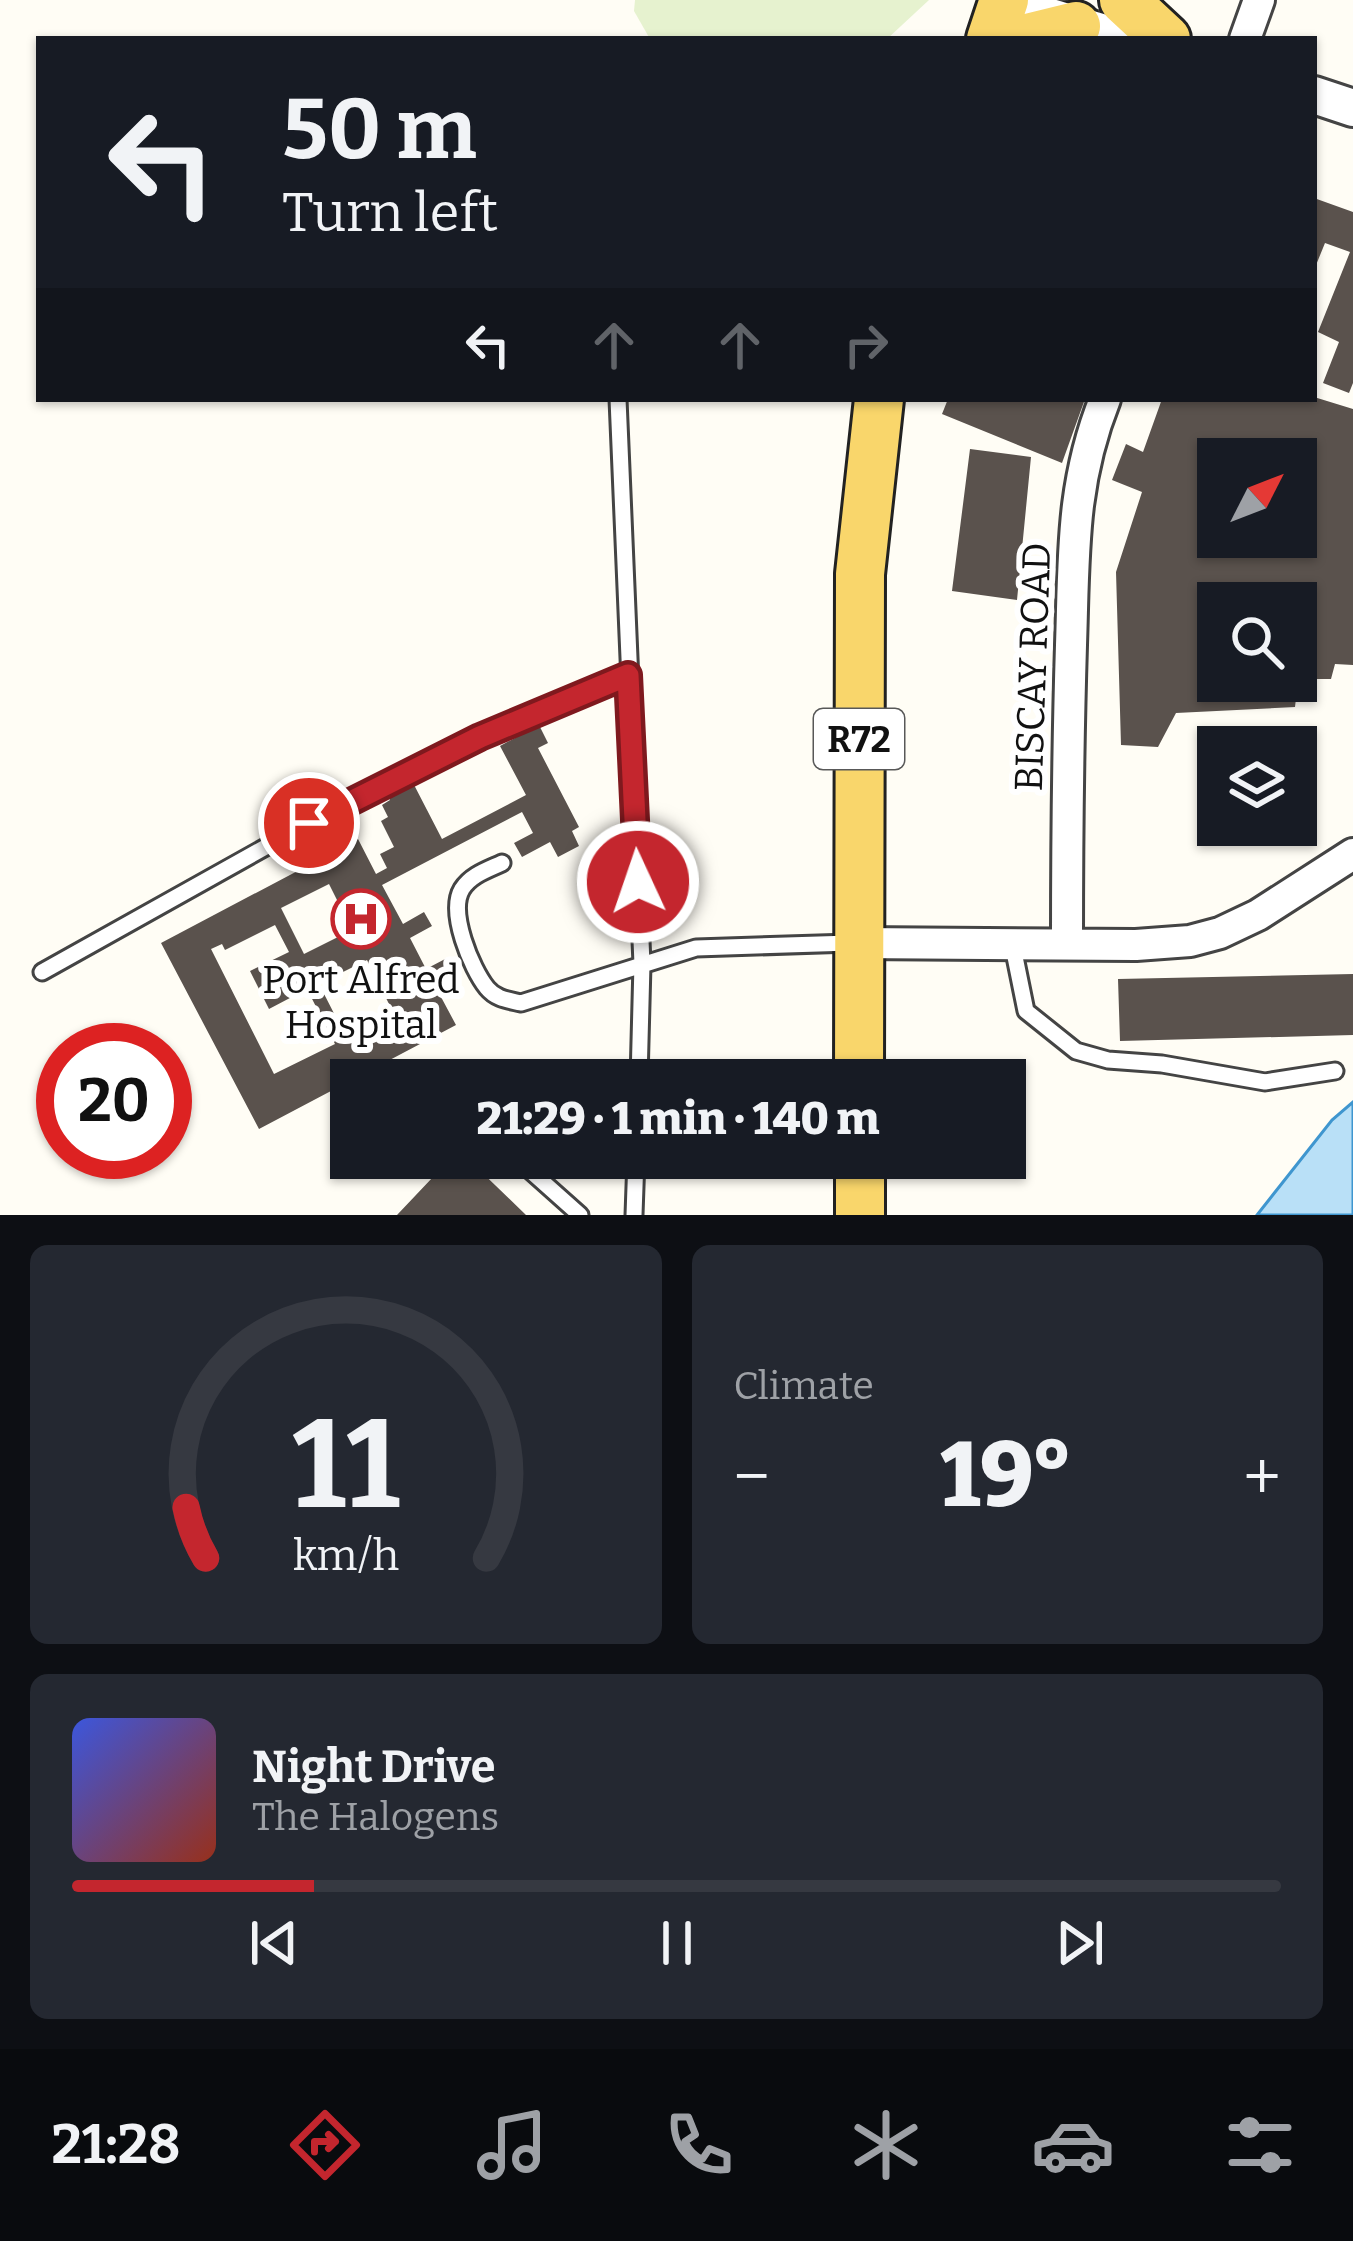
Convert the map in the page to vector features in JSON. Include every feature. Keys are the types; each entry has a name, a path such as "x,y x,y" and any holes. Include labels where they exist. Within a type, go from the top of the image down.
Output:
{"main road":[{"path":"1124,0 1163,36"},
{"path":"1005,20 1076,26"},
{"name":"R72","path":"859,1059 860,574 879,402"},
{"path":"860,1179 860,1215"}],"street":[{"path":"1246,36 1259,0"},
{"path":"1076,26 1114,36"},
{"path":"1317,96 1353,107"},
{"name":"BISCAY ROAD","path":"1067,942 1076,498 1086,446 1104,402"},
{"path":"858,943 1136,945 1206,938 1258,915 1353,854"}],"lane":[{"path":"618,402 642,964 639,1059"},
{"path":"42,972 348,801 480,737 628,675"},
{"path":"502,863 463,887 456,905 458,927 486,987 501,999 521,1003 696,948 858,943"},
{"path":"1012,942 1026,1011 1076,1051 1108,1060 1265,1082 1335,1071"},
{"path":"540,1179 580,1215"},
{"path":"634,1215 635,1179"}],"green space":[{"path":"635,0 929,0 890,36 648,36 634,11"}],"water":[{"path":"1353,1102 1353,1215 1257,1215 1332,1120"}],"building":[{"path":"1317,199 1353,212 1353,383 1349,393 1323,383 1339,342 1318,332 1350,252 1325,243 1317,263"},
{"path":"1317,398 1353,409 1353,665 1335,664 1331,679 1317,679 1317,582 1197,582 1197,702 1296,702 1295,707 1176,713 1158,747 1121,745 1116,572 1142,492 1112,480 1126,444 1143,452 1161,402 1317,402"},
{"path":"947,402 1084,402 1062,463 942,414"},
{"path":"970,449 1031,457 1017,600 952,591"},
{"path":"539,725 548,743 538,748 579,827 572,831 579,846 558,857 550,842 522,857 514,843 533,833 522,812 382,885 403,924 424,912 432,926 410,938 426,969 447,958 454,971 433,982 456,1025 392,1059 330,1059 330,1092 259,1129 161,943 358,839 376,874 387,868 380,854 394,847 381,821 388,817 382,805 390,800 386,792 411,779 442,839 526,795 500,746","holes":["329,884 352,930 304,954 281,908","275,925 289,952 250,971 269,1009 307,989 335,1044 274,1074 211,949 222,944 225,950","367,960 394,1014 346,1037 319,984"]},
{"path":"1353,974 1353,1035 1120,1041 1118,979"},
{"path":"431,1179 489,1179 526,1215 397,1215"}],"place":[{"name":"Port Alfred Hospital","path":"361,919"}],"route":[{"path":"309,823 480,737 628,675 638,882"}]}
